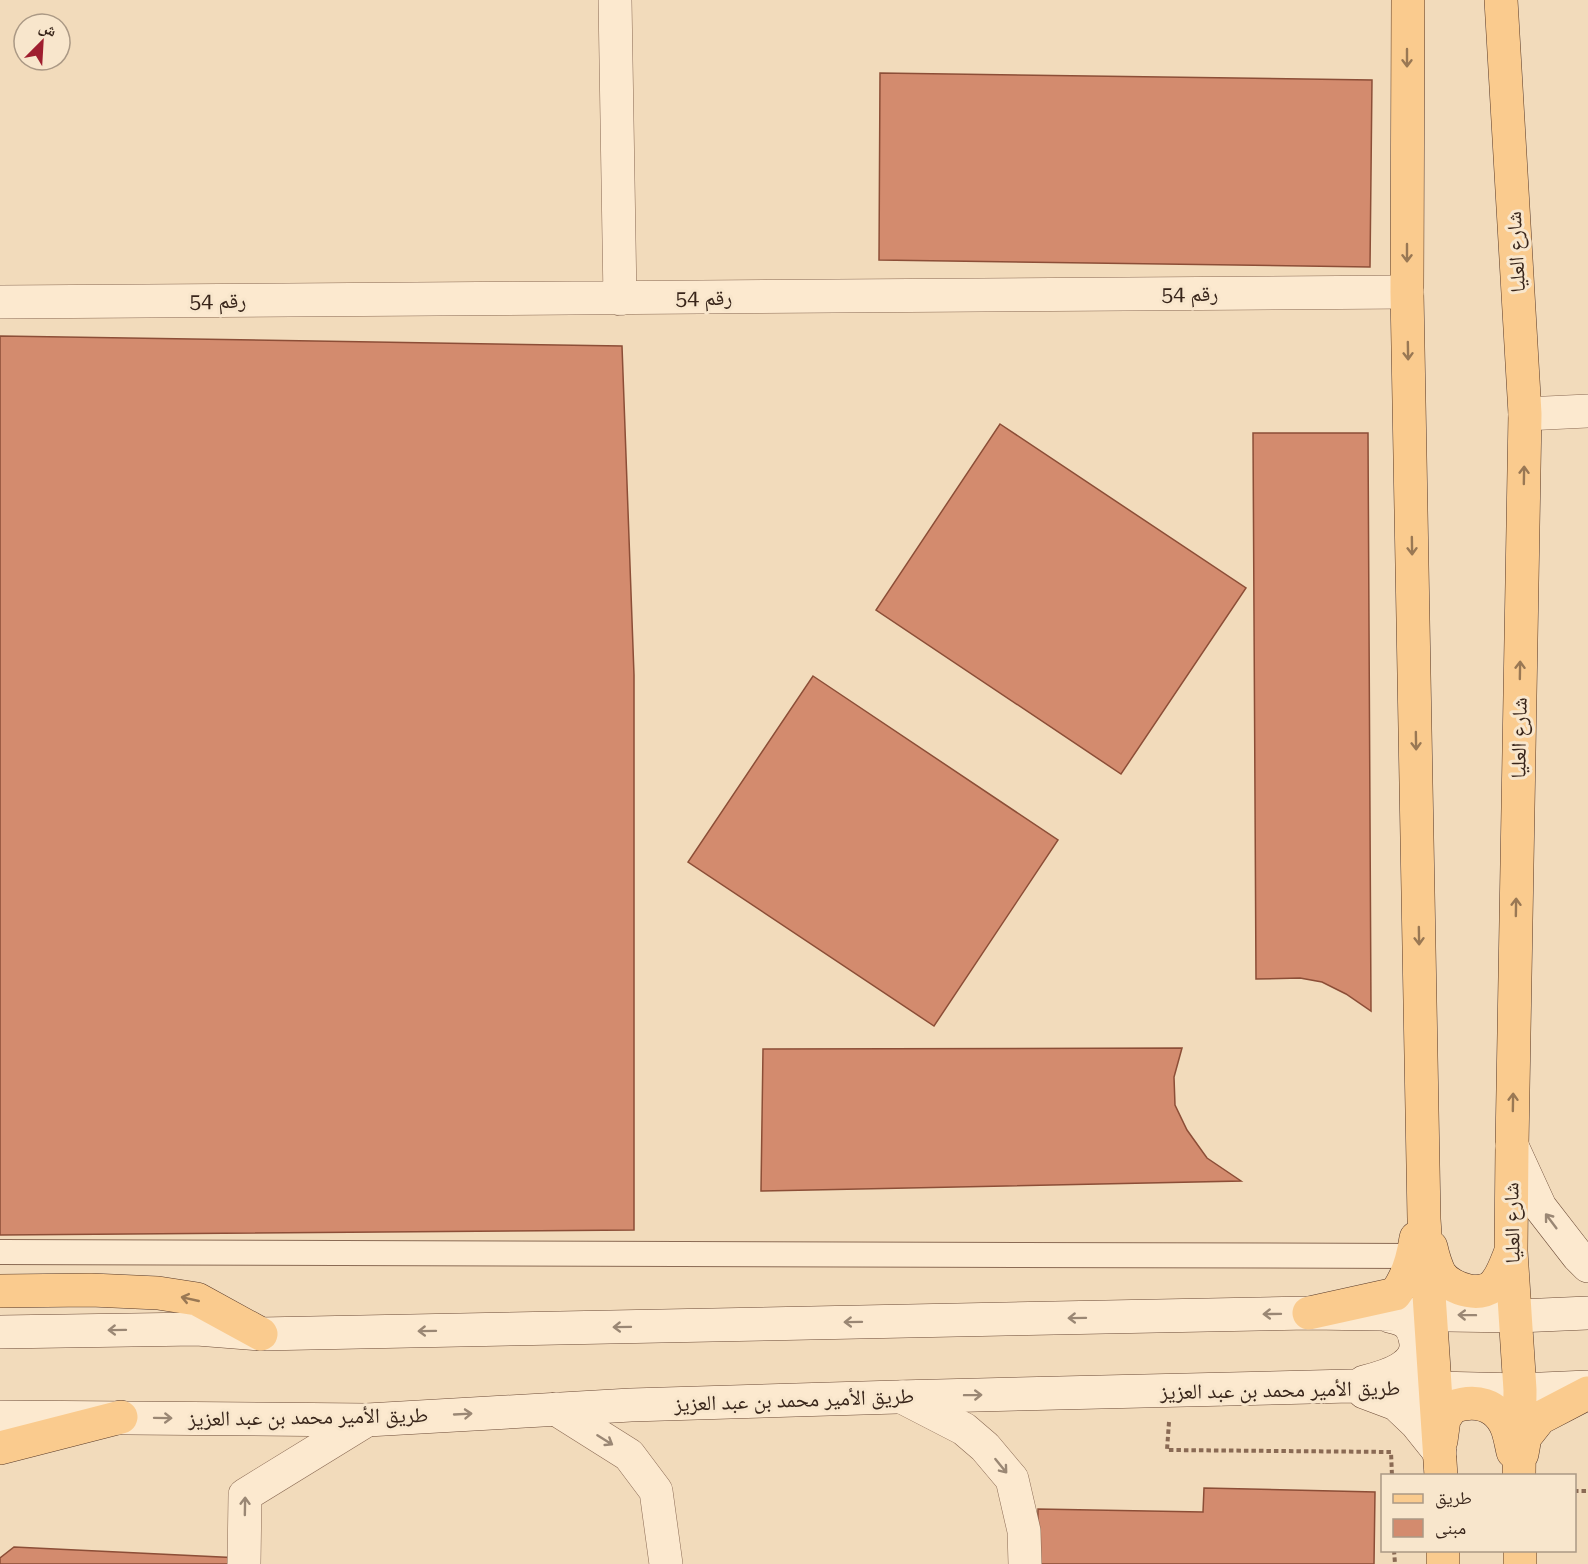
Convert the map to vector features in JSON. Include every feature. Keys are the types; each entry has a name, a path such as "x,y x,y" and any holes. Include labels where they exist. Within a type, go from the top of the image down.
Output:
{"main road":[{"path":"615,0 620,299"},
{"path":"1408,0 1407,292 1424,1183 1440,1464"},
{"name":"شارع العليا","path":"1501,0 1525,414 1511,1251 1520,1390 1519,1473"},
{"name":"رقم 54","path":"0,302 1407,292"},
{"path":"1525,414 1588,411"},
{"path":"1512,1146 1540,1207 1588,1266"},
{"path":"1309,1313 1395,1294 1403,1284 1413,1256 1424,1183"},
{"path":"1425,1219 1432,1255 1441,1275 1455,1288 1473,1291 1486,1289 1497,1283 1511,1251"},
{"path":"0,1291 158,1293 197,1299 261,1334"},
{"path":"0,1332 197,1329 261,1334 1309,1313 1517,1316 1588,1314"},
{"path":"1351,1386 1387,1376 1406,1366 1414,1355 1416,1342 1412,1330 1405,1322 1384,1314"},
{"path":"1588,1314 1549,1326 1538,1334 1530,1346 1529,1355 1530,1365 1545,1379 1576,1382 1588,1386"},
{"path":"1351,1386 1396,1404 1416,1423 1440,1464"},
{"name":"طريق الأمير محمد بن عبد العزيز","path":"0,1417 367,1420 556,1409 902,1397 1351,1386 1520,1390 1588,1386"},
{"path":"1519,1473 1524,1437 1540,1418 1588,1393"},
{"path":"902,1397 964,1429 985,1447 1012,1479 1024,1531 1025,1564"},
{"path":"1440,1464 1444,1419 1452,1407 1470,1402 1493,1408 1507,1427 1519,1473"},
{"path":"556,1409 629,1455 656,1491 666,1564"},
{"path":"0,1448 121,1417"},
{"path":"244,1564 245,1495 367,1420"}],"street":[{"path":"0,1252 1413,1256"}],"path":[{"path":"1169,1415 1167,1450 1391,1452 1392,1474"}],"building":[{"path":"880,73 1372,80 1370,267 879,260"},
{"path":"0,336 622,346 634,675 634,1230 0,1235"},
{"path":"1000,424 1246,588 1121,774 876,610"},
{"path":"1253,433 1368,433 1371,1011 1346,994 1322,982 1300,978 1256,979"},
{"path":"813,676 1058,840 934,1026 688,862"},
{"path":"1182,1048 1174,1077 1175,1105 1187,1130 1207,1158 1241,1181 761,1191 763,1049"},
{"path":"1204,1488 1375,1492 1374,1564 1037,1564 1038,1509 1203,1512"},
{"path":"14,1547 241,1558 240,1564 0,1564 0,1558"}]}
